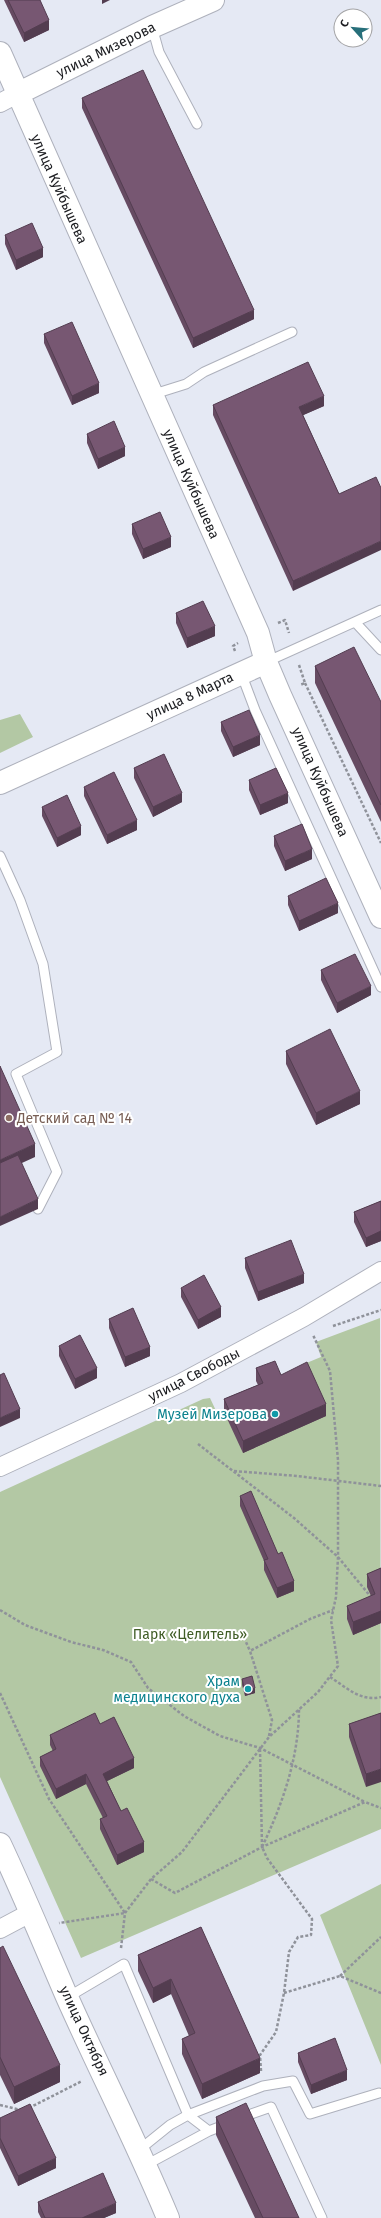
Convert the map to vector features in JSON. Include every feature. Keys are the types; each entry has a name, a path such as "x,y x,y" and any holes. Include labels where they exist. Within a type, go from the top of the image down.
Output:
{"main road":[{"name":"улица Мизерова","path":"9,98 152,27 214,0"},
{"name":"улица Куйбышева","path":"0,53 9,98 151,395 258,633 266,662 381,917"},
{"name":"улица 8 Марта","path":"0,783 266,662"},
{"name":"улица Октября","path":"0,1844 32,1912 68,1997 143,2158 168,2218"}],"street":[{"name":"улица Свободы","path":"0,1467 181,1384 304,1317 381,1271"},
{"path":"0,1929 32,1912"}],"lane":[{"path":"152,27 159,52 197,124"},
{"path":"151,395 186,384 204,372 292,332"},
{"name":"улица 8 Марта","path":"266,662 381,610"},
{"path":"355,622 381,650"},
{"path":"241,673 255,710 381,987"},
{"path":"0,856 20,900 43,964 57,1052 16,1074 57,1172 38,1209"},
{"path":"68,1997 124,1964 188,2115 209,2131"},
{"path":"143,2158 170,2125 188,2115 263,2086 293,2081 310,2114 379,2093"},
{"path":"143,2158 271,2107 322,2218"}],"path":[{"path":"305,682 381,844"},
{"path":"326,1328 381,1310"},
{"path":"312,1333 319,1330"},
{"path":"124,1964 120,1952 125,1914 151,1879 182,1852 268,1736 299,1707 318,1692 338,1666 331,1620 336,1597 338,1557 338,1460 330,1371 316,1342"},
{"path":"198,1444 294,1518 338,1557 371,1597"},
{"path":"233,1471 381,1486"},
{"path":"0,1610 25,1625 71,1642 103,1650 131,1662 148,1688 184,1716 220,1736 260,1748 365,1802 381,1808"},
{"path":"250,1651 310,1619 333,1610"},
{"path":"242,1633 250,1651 272,1720 268,1736"},
{"path":"330,1677 356,1696 374,1699 381,1697"},
{"path":"0,1693 49,1799 125,1914"},
{"path":"262,1847 280,1810 292,1764 299,1707"},
{"path":"260,1748 262,1847 267,1858 312,1919 311,1935 298,1938 289,1952 284,1993 276,2032 260,2055 263,2086"},
{"path":"151,1879 175,1893 262,1847 365,1802"},
{"path":"57,1924 65,1921 125,1914"},
{"path":"284,1993 340,1976 381,1937"},
{"path":"340,1976 381,1993"},
{"path":"0,2105 23,2111 102,2071"}],"green space":[{"path":"20,714 33,737 0,753 0,720"},
{"name":"Парк «Целитель»","path":"380,1318 381,1829 81,1958 0,1777 0,1492 203,1399 210,1398 218,1415 280,1388 304,1364 321,1357 316,1342"},
{"path":"381,1884 381,2065 320,1915"}],"building":[{"path":"8,0 40,0 49,20 24,33"},
{"path":"143,70 254,310 193,338 82,98"},
{"path":"32,223 43,248 16,260 5,235"},
{"path":"72,322 99,383 72,396 44,334"},
{"path":"308,362 324,396 299,407 339,494 376,477 381,488 381,541 293,581 213,405"},
{"path":"114,421 125,447 98,459 87,434"},
{"path":"160,512 171,537 143,549 132,524"},
{"path":"203,601 215,626 187,638 176,613"},
{"path":"354,647 381,702 381,805 315,666"},
{"path":"249,710 260,735 233,747 221,722"},
{"path":"164,754 182,793 153,807 134,768"},
{"path":"276,768 288,793 260,805 249,780"},
{"path":"114,772 137,820 107,835 84,787"},
{"path":"67,795 81,826 57,838 42,807"},
{"path":"302,824 312,849 285,861 274,836"},
{"path":"326,878 338,903 299,921 288,896"},
{"path":"355,954 371,986 337,1003 321,970"},
{"path":"330,1029 360,1091 316,1113 286,1051"},
{"name":"Детский сад № 14","path":"0,1066 35,1144 0,1160"},
{"path":"18,1155 38,1199 0,1217 0,1163"},
{"path":"381,1201 381,1231 366,1238 354,1212"},
{"path":"291,1240 304,1274 258,1292 245,1258"},
{"path":"204,1275 221,1307 198,1320 181,1288"},
{"path":"133,1308 150,1347 125,1357 109,1319"},
{"path":"80,1335 97,1368 75,1379 59,1346"},
{"name":"Музей Мизерова","path":"275,1361 281,1375 307,1362 326,1404 243,1441 224,1399 263,1383 256,1368"},
{"path":"4,1373 20,1409 0,1418 0,1375"},
{"path":"251,1491 278,1554 282,1552 294,1581 277,1588 264,1560 268,1559 240,1496"},
{"path":"381,1568 381,1611 353,1622 347,1606 375,1594 367,1574"},
{"path":"252,1676 255,1688 245,1691 242,1679"},
{"path":"95,1713 100,1724 114,1717 134,1758 103,1774 121,1811 127,1808 144,1842 117,1855 100,1819 107,1816 86,1774 56,1789 40,1757 56,1749 50,1735"},
{"path":"381,1713 381,1769 366,1774 349,1724"},
{"path":"201,1927 260,2058 202,2084 182,2039 195,2033 171,1979 153,1988 138,1955"},
{"path":"3,1946 60,2065 14,2087 0,2057 0,1948"},
{"path":"335,2038 347,2070 311,2085 298,2053"},
{"path":"246,2103 299,2218 263,2218 216,2117"},
{"path":"30,2104 56,2158 18,2176 0,2138 0,2118"},
{"path":"103,2173 116,2203 82,2218 45,2218 38,2202"}],"place":[{"name":"Детский сад № 14","path":"9,1118"},
{"name":"Музей Мизерова","path":"275,1414"},
{"name":"Храм медицинского духа","path":"248,1689"}]}
